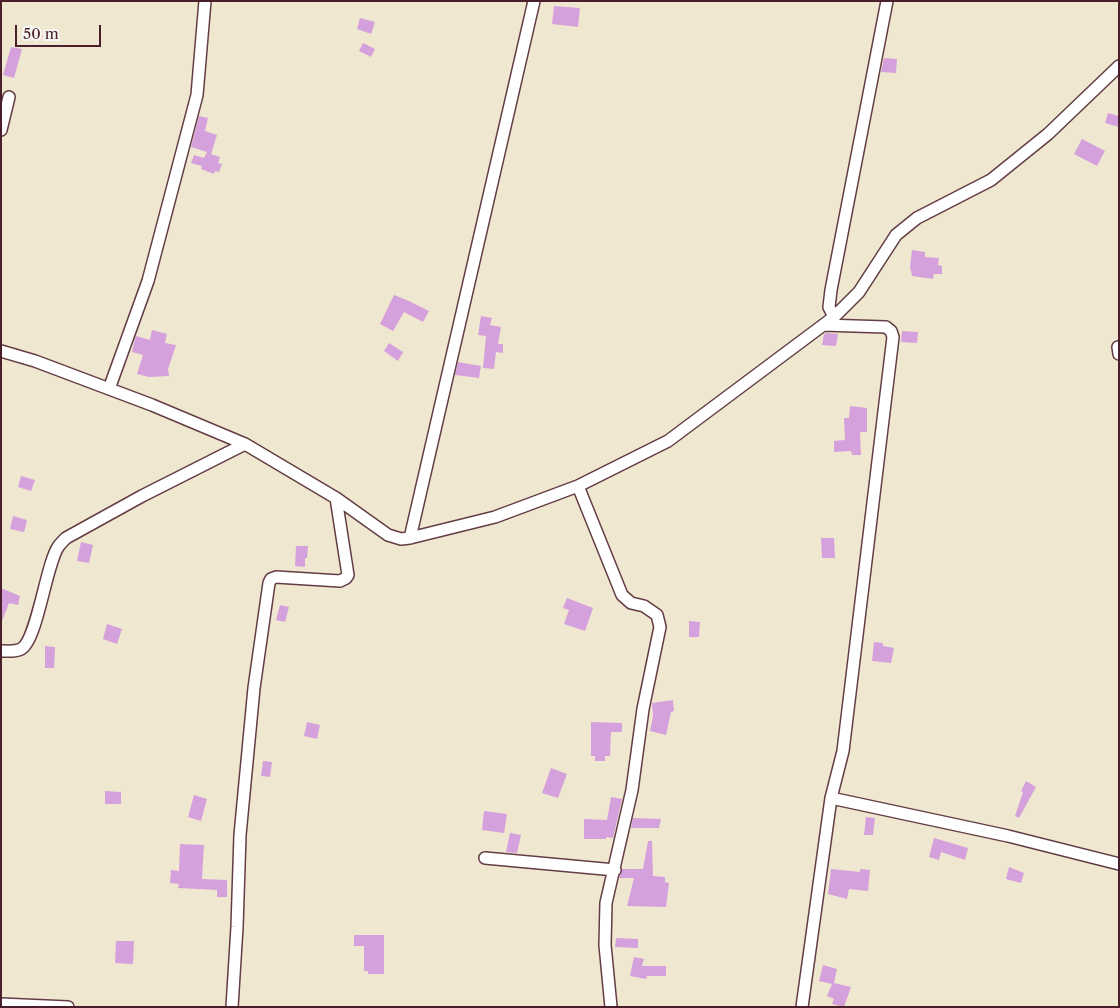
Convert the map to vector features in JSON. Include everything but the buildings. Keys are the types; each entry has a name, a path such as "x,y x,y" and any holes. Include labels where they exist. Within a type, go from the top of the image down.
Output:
{"street":[{"path":"109,389 148,281 197,95 205,1"},
{"path":"410,538 534,1"},
{"path":"834,317 829,307 887,1"},
{"path":"1,351 35,361 152,405 245,444 336,498 388,535 401,539 410,538 495,517 578,486 668,441 834,317 859,292 896,235 917,218 991,180 1048,134 1119,66"},
{"path":"1,130 9,97"},
{"path":"802,1007 832,798 843,752 893,337 891,331 886,327 823,325"},
{"path":"1,650 19,650 26,645 40,608 54,555 58,546 66,538 142,496 245,444"},
{"path":"578,486 622,595 631,603 644,606 657,615 660,627 643,709 632,790 606,903 606,945 611,1007"},
{"path":"232,1007 240,835 254,688 269,583 271,579 276,578 340,581 346,578 348,575 336,498"},
{"path":"832,798 1008,836 1119,864"},
{"path":"485,858 615,870"},
{"path":"1,1004 68,1007"}]}
